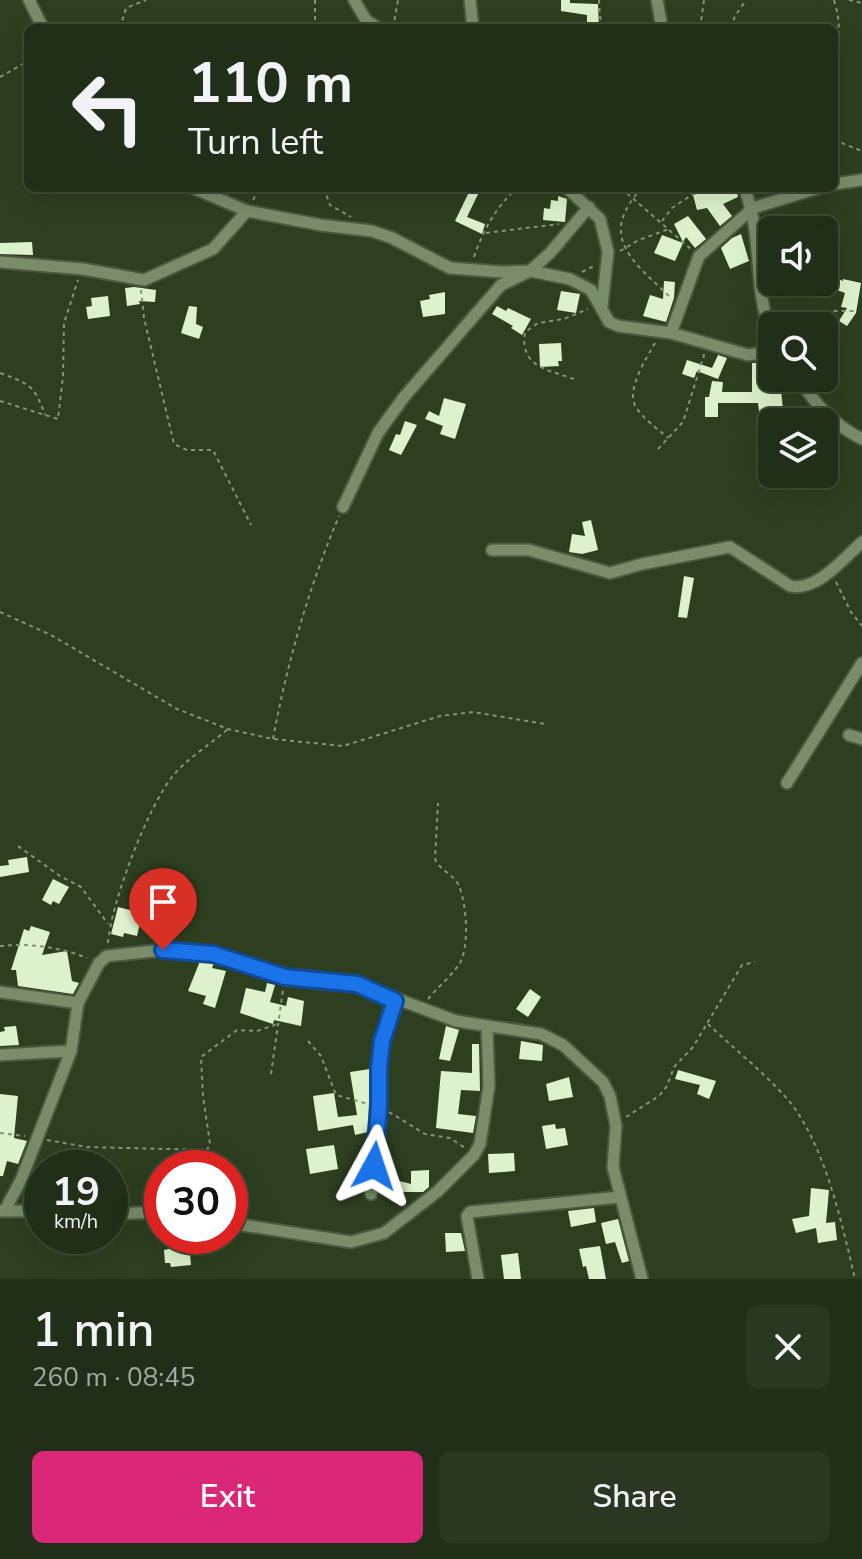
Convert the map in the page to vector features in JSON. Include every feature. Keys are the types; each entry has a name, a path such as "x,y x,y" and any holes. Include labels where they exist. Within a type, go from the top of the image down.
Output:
{"street":[{"path":"29,0 41,24"},
{"path":"354,0 372,24"},
{"path":"470,0 473,24"},
{"path":"657,0 661,24"},
{"path":"838,183 862,180"},
{"path":"202,192 247,211 372,231 450,268 530,271 565,277 591,290 612,325 667,332 748,355 758,353"},
{"path":"572,192 600,219 608,259 600,304"},
{"path":"746,192 753,208 757,232 763,312"},
{"path":"667,332 699,256 753,208 805,192"},
{"path":"343,507 378,433 404,397 501,285 530,271 550,253 589,207"},
{"path":"0,262 83,269 138,281 213,249 247,211"},
{"path":"807,392 833,420 862,439"},
{"path":"492,550 529,550 610,573 730,547 790,586 798,588 805,587 830,571 862,542"},
{"path":"787,783 862,663"},
{"path":"849,735 862,739"},
{"path":"3,1211 21,1180 71,1051 78,1003 103,960 163,950 202,952 285,977 357,984 395,1001 456,1021 541,1034 563,1045 603,1082 614,1108 613,1167 642,1279"},
{"path":"0,992 78,1003"},
{"path":"371,1194 382,1041 395,1001"},
{"path":"248,1226 351,1242 384,1233 423,1204 474,1155 483,1134 488,1100 487,1027"},
{"path":"0,1055 71,1051"},
{"path":"478,1279 467,1216 470,1212 620,1197"},
{"path":"3,1211 24,1211"}],"path":[{"path":"121,24 126,8 146,0"},
{"path":"315,0 315,24"},
{"path":"394,24 398,0"},
{"path":"599,0 601,24"},
{"path":"701,24 704,0"},
{"path":"732,24 746,0"},
{"path":"834,0 840,20 838,45"},
{"path":"849,0 862,3"},
{"path":"0,77 24,63"},
{"path":"838,142 862,151"},
{"path":"247,211 258,192"},
{"path":"325,192 330,205 372,231"},
{"path":"470,271 483,233 513,192"},
{"path":"624,192 699,256"},
{"path":"638,192 630,199 619,236 647,275 680,307"},
{"path":"661,222 672,208 696,192"},
{"path":"483,233 576,222"},
{"path":"565,277 589,269 625,248 669,229"},
{"path":"0,401 56,419 58,416 64,323 68,303 83,269"},
{"path":"138,281 174,444 187,450 213,450 251,525"},
{"path":"574,379 538,368 530,361 525,332 538,323 564,319 600,304"},
{"path":"832,312 856,311"},
{"path":"667,332 634,386 633,397 636,407 668,438"},
{"path":"658,449 685,416 707,344"},
{"path":"0,373 29,383 35,389 45,416"},
{"path":"273,739 280,699 318,565 343,507"},
{"path":"830,571 851,612 862,626"},
{"path":"1,613 51,635 177,709 228,729 273,739 343,746 440,716 473,712 545,724"},
{"path":"0,946 22,944 71,951 103,960 109,925 144,827 173,776 228,729"},
{"path":"420,1009 457,967 462,957 466,922 456,880 438,867 435,859 438,803"},
{"path":"18,846 81,887 109,925"},
{"path":"616,1126 659,1096 667,1086 674,1067 693,1047 708,1024 742,965 755,962"},
{"path":"271,1074 285,977"},
{"path":"0,1133 87,1147 202,1152 210,1144 201,1057 234,1032 261,1031 277,1024"},
{"path":"708,1024 789,1101 808,1131 837,1203 855,1279"},
{"path":"308,1041 321,1056 336,1095 379,1108 425,1134 450,1138 474,1155"}],"building":[{"path":"561,0 598,4 599,24 587,24 587,15 561,11"},
{"path":"469,192 479,192 467,217 485,224 482,234 455,221"},
{"path":"737,192 738,197 723,204 732,216 720,226 707,208 697,210 693,195"},
{"path":"558,196 567,199 565,222 543,220 544,208 550,209 551,200 558,201"},
{"path":"688,216 706,239 695,248 686,237 683,242 674,224"},
{"path":"741,234 749,261 730,269 721,248"},
{"path":"662,235 683,243 675,261 654,253"},
{"path":"32,242 33,255 0,254 0,243"},
{"path":"838,279 861,283 856,313 847,326 839,321 847,308 841,307 845,293 838,290"},
{"path":"664,281 675,282 674,298 666,322 643,316 650,295 663,299"},
{"path":"125,288 156,290 155,302 139,301 140,304 127,306"},
{"path":"561,291 580,294 576,313 557,310"},
{"path":"445,292 445,314 423,317 420,301 430,299 429,295"},
{"path":"108,296 110,316 88,319 86,307 92,306 91,298"},
{"path":"189,306 197,307 196,324 203,327 199,339 181,333"},
{"path":"497,306 531,319 522,335 492,314"},
{"path":"561,343 562,361 558,361 559,366 540,367 539,344"},
{"path":"718,355 727,358 718,379 697,371 694,378 682,374 687,360 712,368"},
{"path":"752,363 758,363 758,392 781,392 783,408 759,408 758,403 718,403 718,417 705,417 705,397 709,397 712,381 723,382 722,392 752,392"},
{"path":"444,398 466,404 455,439 440,434 443,426 425,419 429,411 439,416"},
{"path":"405,421 417,425 401,455 389,450"},
{"path":"591,520 598,550 582,554 569,552 572,534 585,536 582,522"},
{"path":"684,576 694,578 687,618 678,617"},
{"path":"27,857 29,872 0,877 0,866 9,865 8,860"},
{"path":"53,879 69,887 59,904 53,901 51,905 42,900"},
{"path":"118,907 138,912 135,921 140,923 137,936 111,934"},
{"path":"31,926 50,932 42,955 67,951 72,981 79,983 73,994 18,986 16,970 11,970 24,929 29,931"},
{"path":"200,961 214,963 212,968 226,971 215,1008 203,1004 206,996 188,991"},
{"path":"267,983 275,985 270,1002 286,1006 288,997 304,1001 301,1026 274,1020 273,1024 240,1013 246,988 265,992"},
{"path":"530,989 541,997 528,1017 516,1009"},
{"path":"16,1026 19,1045 0,1046 0,1032 5,1031 4,1027"},
{"path":"446,1026 459,1030 450,1061 439,1059"},
{"path":"521,1041 543,1045 542,1061 519,1059"},
{"path":"472,1044 479,1044 480,1091 461,1090 458,1114 476,1116 473,1133 436,1128 441,1071 472,1073"},
{"path":"370,1069 368,1132 355,1135 353,1125 318,1131 313,1096 334,1093 338,1117 357,1115 350,1072"},
{"path":"678,1070 716,1081 709,1099 697,1094 700,1085 675,1079"},
{"path":"569,1077 573,1097 549,1101 546,1084"},
{"path":"0,1094 18,1096 14,1138 27,1141 18,1164 7,1161 3,1176 0,1176"},
{"path":"555,1124 556,1129 565,1128 568,1145 546,1149 542,1126"},
{"path":"334,1145 338,1169 310,1174 306,1149"},
{"path":"514,1153 515,1171 489,1173 488,1154"},
{"path":"429,1170 429,1187 423,1192 402,1192 401,1197 384,1192 388,1178 411,1184 411,1171"},
{"path":"811,1188 829,1190 826,1223 835,1222 837,1240 818,1243 816,1228 796,1233 792,1219 809,1216"},
{"path":"594,1208 596,1222 571,1227 568,1211"},
{"path":"618,1219 629,1261 622,1263 615,1242 606,1244 601,1223"},
{"path":"445,1233 461,1233 465,1251 446,1252"},
{"path":"600,1246 606,1279 589,1279 579,1249"},
{"path":"518,1253 521,1279 504,1279 501,1255"},
{"path":"164,1254 190,1254 191,1265 171,1267 170,1263 165,1263"}],"route":[{"path":"163,950 213,954 285,977 357,984 395,1001 382,1041 374,1166"}]}
